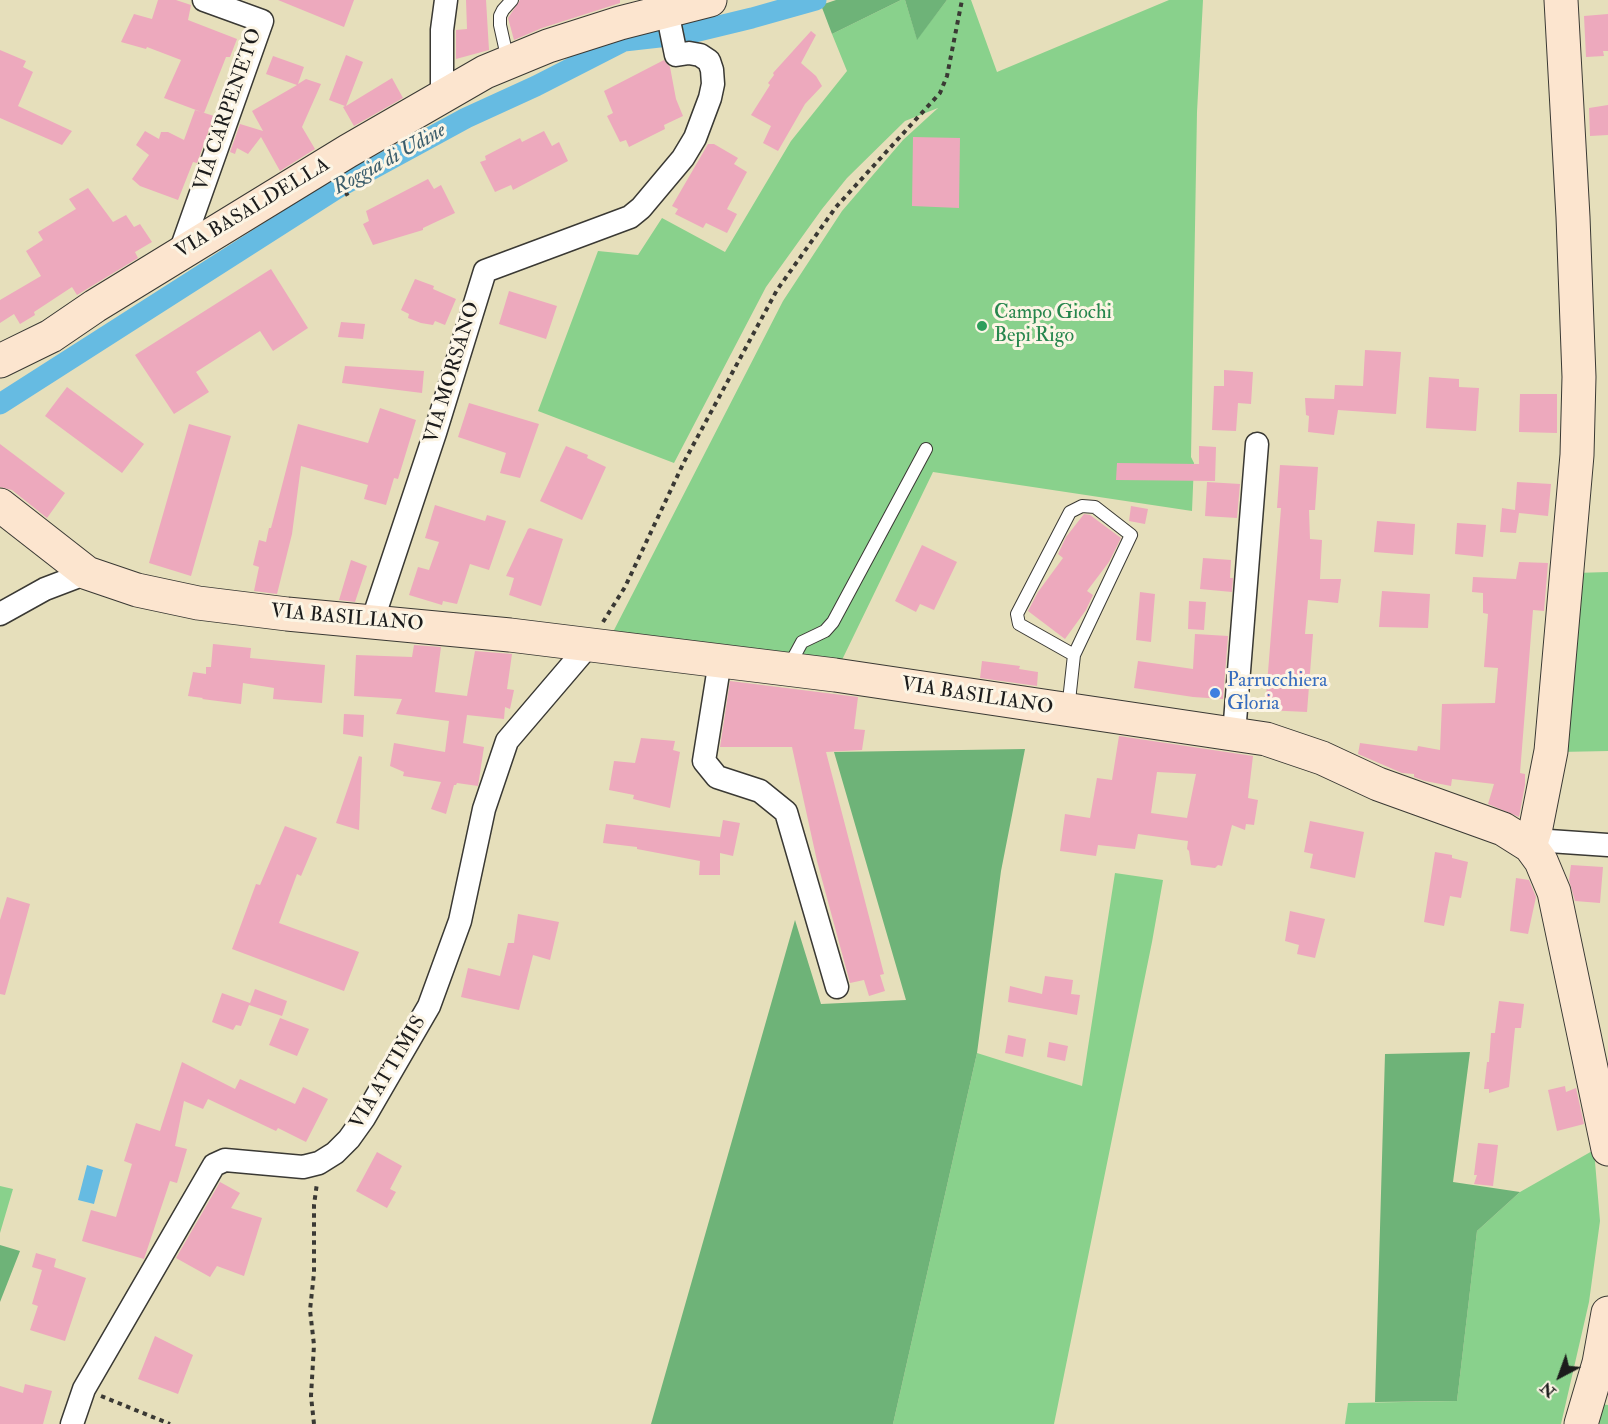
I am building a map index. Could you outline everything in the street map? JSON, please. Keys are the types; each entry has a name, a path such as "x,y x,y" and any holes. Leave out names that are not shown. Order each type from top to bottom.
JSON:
{"street":[{"name":"VIA CARPENETO","path":"179,255 262,21 204,0"},
{"path":"442,96 442,30 446,0"},
{"name":"VIA BASALDELLA","path":"0,361 51,336 179,255 485,72 548,46 610,26 669,18 710,0"},
{"path":"1530,846 1551,751 1577,454 1579,377 1561,0"},
{"name":"VIA MORSANO","path":"372,622 435,433 485,271 630,217 641,208 683,158 705,116 713,84 709,61 689,52 676,55 669,18"},
{"path":"1234,734 1257,444"},
{"name":"VIA BASILIANO","path":"0,505 87,573 137,590 198,603 287,614 510,635 835,675 1266,739 1322,758 1378,784 1503,829 1530,846"},
{"path":"0,614 45,589 87,573"},
{"name":"VIA ATTIMIS","path":"318,1163 342,1146 364,1118 429,1006 460,921 484,809 507,741 589,645"},
{"path":"720,661 704,761 717,777 760,791 786,812 837,987"},
{"path":"1530,846 1549,841 1608,845"},
{"path":"1530,846 1541,861 1554,892 1608,1147"},
{"path":"72,1424 84,1389 214,1165 225,1161 303,1167 318,1163"},
{"path":"1581,1424 1599,1363 1608,1313"}],"lane":[{"path":"508,62 500,25 503,10 512,0"},
{"path":"787,669 802,642 825,631 833,622 926,449"},
{"path":"1068,711 1074,655 1131,535 1095,507 1082,506 1070,512 1017,614 1019,624 1074,655"}],"path":[{"path":"589,645 625,587 684,462 777,290 836,207 940,93 946,76 962,0"},
{"path":"339,180 349,198"},
{"path":"314,1424 311,1396 314,1345 310,1310 314,1273 314,1205 318,1163"},
{"path":"84,1389 170,1424"}],"green space":[{"path":"836,0 901,0 832,34 821,5"},
{"name":"Campo Giochi Bepi Rigo","path":"905,0 917,39 947,0 971,0 997,72 1169,0 1203,0 1197,112 1192,511 933,472 841,662 613,632 783,301 842,211 903,140 938,108 905,121 847,178 822,209 766,287 674,463 538,411 598,251 638,255 662,218 725,252 791,141 847,71 832,34"},
{"path":"905,0 947,0 917,40"},
{"path":"1608,572 1608,751 1559,752 1575,573"},
{"path":"1025,749 1001,871 977,1053 893,1424 651,1424 795,920 821,1004 906,1000 834,752"},
{"path":"1115,873 1163,880 1054,1424 893,1424 977,1053 1082,1086"},
{"path":"1470,1052 1453,1182 1520,1192 1477,1231 1457,1401 1375,1402 1385,1054"},
{"path":"1594,1150 1600,1221 1589,1302 1561,1424 1345,1424 1348,1403 1457,1401 1477,1231 1520,1192"},
{"path":"0,1186 13,1189 0,1233"},
{"path":"0,1245 20,1251 0,1302"},
{"path":"1601,1404 1608,1405 1608,1424 1595,1424"}],"water":[{"path":"87,1165 103,1170 94,1204 78,1200"}],"building":[{"path":"158,0 176,0 191,5 188,20 237,39 230,57 226,57 204,113 164,98 181,60 147,47 146,49 121,42 134,14 152,19"},
{"path":"278,0 354,0 344,27"},
{"path":"466,0 486,0 489,50 456,59 456,30 467,29"},
{"path":"520,0 620,0 620,3 542,28 514,40 508,18"},
{"path":"1608,14 1608,51 1603,51 1604,56 1586,57 1584,16"},
{"path":"811,31 816,35 801,63 816,76 822,86 805,104 778,151 763,143 771,126 751,115 770,85 768,83 773,73"},
{"path":"0,50 26,61 23,67 33,72 18,106 72,131 62,145 0,118"},
{"path":"346,55 363,62 346,106 392,78 403,98 354,126 343,107 345,106 329,100"},
{"path":"273,56 304,67 298,84 306,79 321,84 302,127 315,149 280,171 261,137 248,154 237,148 235,154 230,152 240,124 263,131 252,111 297,85 266,74"},
{"path":"664,60 670,67 676,99 683,116 664,125 665,129 629,147 626,140 620,142 607,116 613,113 604,91"},
{"path":"1608,105 1608,135 1590,136 1589,108"},
{"path":"195,110 214,116 197,163 193,162 178,200 140,186 132,179 149,155 136,145 145,131 159,139 161,132 168,132 184,140"},
{"path":"544,131 552,146 559,142 568,161 513,190 511,185 495,192 480,162 486,160 485,156 520,138 522,142"},
{"path":"913,137 960,138 959,208 912,206"},
{"path":"708,144 714,144 738,158 734,164 747,172 727,209 737,214 727,233 706,223 703,228 675,214 678,209 672,206"},
{"path":"428,179 434,189 441,185 455,213 423,230 373,245 363,224 369,221 366,211"},
{"path":"88,188 113,222 126,215 134,227 140,224 152,242 135,252 138,258 77,295 72,287 20,324 14,314 0,323 0,300 41,276 26,251 43,240 38,232 76,209 69,199"},
{"path":"271,269 308,328 273,351 260,331 196,372 209,392 174,414 135,355"},
{"path":"415,279 434,286 433,289 456,299 445,325 435,321 433,325 421,323 408,318 409,314 401,310"},
{"path":"509,291 557,306 546,339 499,324"},
{"path":"341,322 365,324 363,339 338,337"},
{"path":"1365,350 1401,352 1396,414 1338,410 1334,435 1308,432 1309,416 1306,415 1305,398 1334,399 1335,385 1363,386"},
{"path":"345,366 424,371 422,393 342,383"},
{"path":"1224,370 1253,372 1251,404 1238,403 1236,431 1212,430 1214,386 1224,386"},
{"path":"1429,377 1459,379 1459,387 1479,388 1476,431 1426,428"},
{"path":"67,387 144,444 122,473 45,416"},
{"path":"1520,394 1557,394 1557,433 1519,432"},
{"path":"469,403 539,424 520,478 500,473 506,453 458,437"},
{"path":"380,408 416,420 398,479 394,478 386,505 364,499 368,485 301,466 292,534 277,594 254,591 259,567 253,565 259,540 266,542 269,528 271,528 298,424 368,443"},
{"path":"189,424 231,436 191,576 149,563"},
{"path":"0,444 65,493 47,518 12,490 0,487"},
{"path":"566,446 588,455 587,458 606,467 582,520 540,501"},
{"path":"1199,446 1216,447 1215,481 1116,480 1117,463 1199,464"},
{"path":"1280,465 1318,467 1315,510 1309,510 1310,539 1322,540 1320,579 1341,579 1338,603 1308,600 1305,634 1313,634 1307,712 1265,710 1281,508 1277,508"},
{"path":"1207,482 1240,484 1237,518 1205,516"},
{"path":"1517,482 1551,484 1548,516 1519,513 1516,533 1500,532 1502,508 1515,510"},
{"path":"435,505 485,521 487,515 506,521 489,570 470,564 457,604 443,601 442,605 409,595 418,567 429,570 439,542 425,538"},
{"path":"1131,506 1148,509 1145,524 1129,521"},
{"path":"1084,514 1090,515 1121,538 1109,562 1087,591 1093,595 1086,610 1065,639 1028,611 1038,592 1063,558 1058,554 1066,537"},
{"path":"1377,521 1415,524 1413,555 1374,552"},
{"path":"1457,523 1486,525 1483,557 1455,554"},
{"path":"530,528 563,539 541,606 509,595 514,578 506,576"},
{"path":"922,545 957,562 934,610 920,604 916,612 895,601"},
{"path":"1203,558 1231,560 1232,592 1200,589"},
{"path":"351,560 367,566 355,602 339,600"},
{"path":"1519,562 1548,563 1544,611 1533,610 1520,773 1525,774 1525,785 1519,817 1488,804 1494,784 1452,779 1451,786 1425,781 1414,777 1414,774 1402,773 1358,754 1360,743 1417,751 1418,746 1440,750 1442,704 1495,703 1498,668 1484,667 1488,614 1483,613 1483,593 1472,592 1473,577 1516,579"},
{"path":"1382,591 1430,594 1428,628 1379,627"},
{"path":"1140,592 1155,594 1151,642 1136,640"},
{"path":"1189,601 1206,602 1204,630 1188,629"},
{"path":"1195,634 1228,636 1223,699 1134,688 1138,661 1193,669"},
{"path":"213,644 251,648 250,658 325,665 322,703 273,699 274,688 243,683 241,704 188,696 193,672 206,674 206,667 211,667"},
{"path":"414,645 441,647 435,692 467,696 475,651 512,654 507,689 514,690 510,709 505,707 504,719 467,715 463,743 484,747 478,786 457,783 454,785 446,814 431,809 441,782 403,776 404,772 390,766 394,743 445,752 449,721 396,714 402,699 354,696 356,655 412,657"},
{"path":"982,661 1020,666 1019,669 1038,672 1037,686 980,678"},
{"path":"730,681 858,697 854,729 865,730 862,750 826,752 884,974 880,975 885,991 869,996 864,980 850,983 817,861 792,747 720,747"},
{"path":"344,714 364,715 363,737 343,734"},
{"path":"1119,736 1253,756 1248,798 1258,800 1254,825 1246,824 1245,830 1232,825 1222,866 1218,865 1215,868 1191,865 1187,849 1188,841 1138,834 1135,849 1098,845 1096,856 1060,851 1065,814 1090,818 1097,778 1112,780","holes":["1157,772 1196,774 1187,818 1151,813"]},
{"path":"641,738 675,741 673,750 680,752 670,808 633,799 634,795 609,790 614,761 635,763"},
{"path":"359,756 362,757 359,830 336,823"},
{"path":"723,820 740,823 733,856 720,853 720,875 699,875 700,861 637,849 637,847 603,843 606,824 720,837"},
{"path":"1310,821 1364,832 1355,878 1310,868 1313,854 1304,852"},
{"path":"285,826 317,838 301,876 297,874 279,923 359,952 344,991 232,949 256,884 260,885"},
{"path":"1435,852 1452,855 1452,858 1468,862 1461,898 1450,896 1444,926 1424,922"},
{"path":"1571,865 1603,867 1600,903 1575,901 1569,880"},
{"path":"1516,878 1529,880 1536,897 1528,934 1510,931"},
{"path":"7,897 30,904 5,995 0,994 0,920"},
{"path":"1290,911 1325,919 1315,958 1297,954 1299,945 1285,941"},
{"path":"518,914 559,922 550,960 533,955 519,1010 461,997 468,968 500,976 508,943 514,943"},
{"path":"1045,976 1073,980 1071,994 1080,995 1077,1015 1008,1002 1010,986 1042,994"},
{"path":"255,989 287,1001 282,1016 249,1005 241,1026 236,1025 233,1030 212,1022 222,993 250,1003"},
{"path":"1499,1001 1524,1004 1521,1028 1515,1028 1509,1087 1489,1093 1489,1089 1484,1089 1491,1033 1495,1033"},
{"path":"280,1018 309,1029 297,1056 269,1045"},
{"path":"1008,1035 1026,1039 1023,1057 1005,1053"},
{"path":"1049,1042 1068,1046 1065,1061 1047,1057"},
{"path":"182,1062 235,1089 240,1079 295,1104 303,1087 328,1099 306,1142 278,1128 276,1131 208,1099 203,1109 184,1101 175,1146 187,1149 177,1183 170,1181 144,1259 82,1241 91,1210 116,1217 132,1164 124,1161 136,1123 160,1131"},
{"path":"1565,1086 1566,1092 1576,1088 1584,1124 1557,1131 1548,1090"},
{"path":"1478,1143 1498,1145 1493,1186 1474,1184 1477,1175 1474,1175"},
{"path":"377,1152 402,1166 390,1189 396,1192 387,1208 356,1191"},
{"path":"220,1182 240,1193 231,1208 262,1218 244,1276 217,1266 210,1277 176,1258"},
{"path":"36,1253 56,1259 54,1267 86,1278 65,1341 30,1330 38,1306 32,1304 42,1270 32,1267"},
{"path":"155,1336 193,1355 178,1394 138,1379"},
{"path":"25,1384 52,1391 43,1424 0,1424 0,1386 23,1393"}],"waterway":[{"name":"Roggia di Udine","path":"0,404 341,186 466,118 536,86 624,41 686,34 816,0"}],"place":[{"name":"Campo Giochi Bepi Rigo","path":"982,326"},
{"name":"Parrucchiera Gloria","path":"1215,693"}]}
